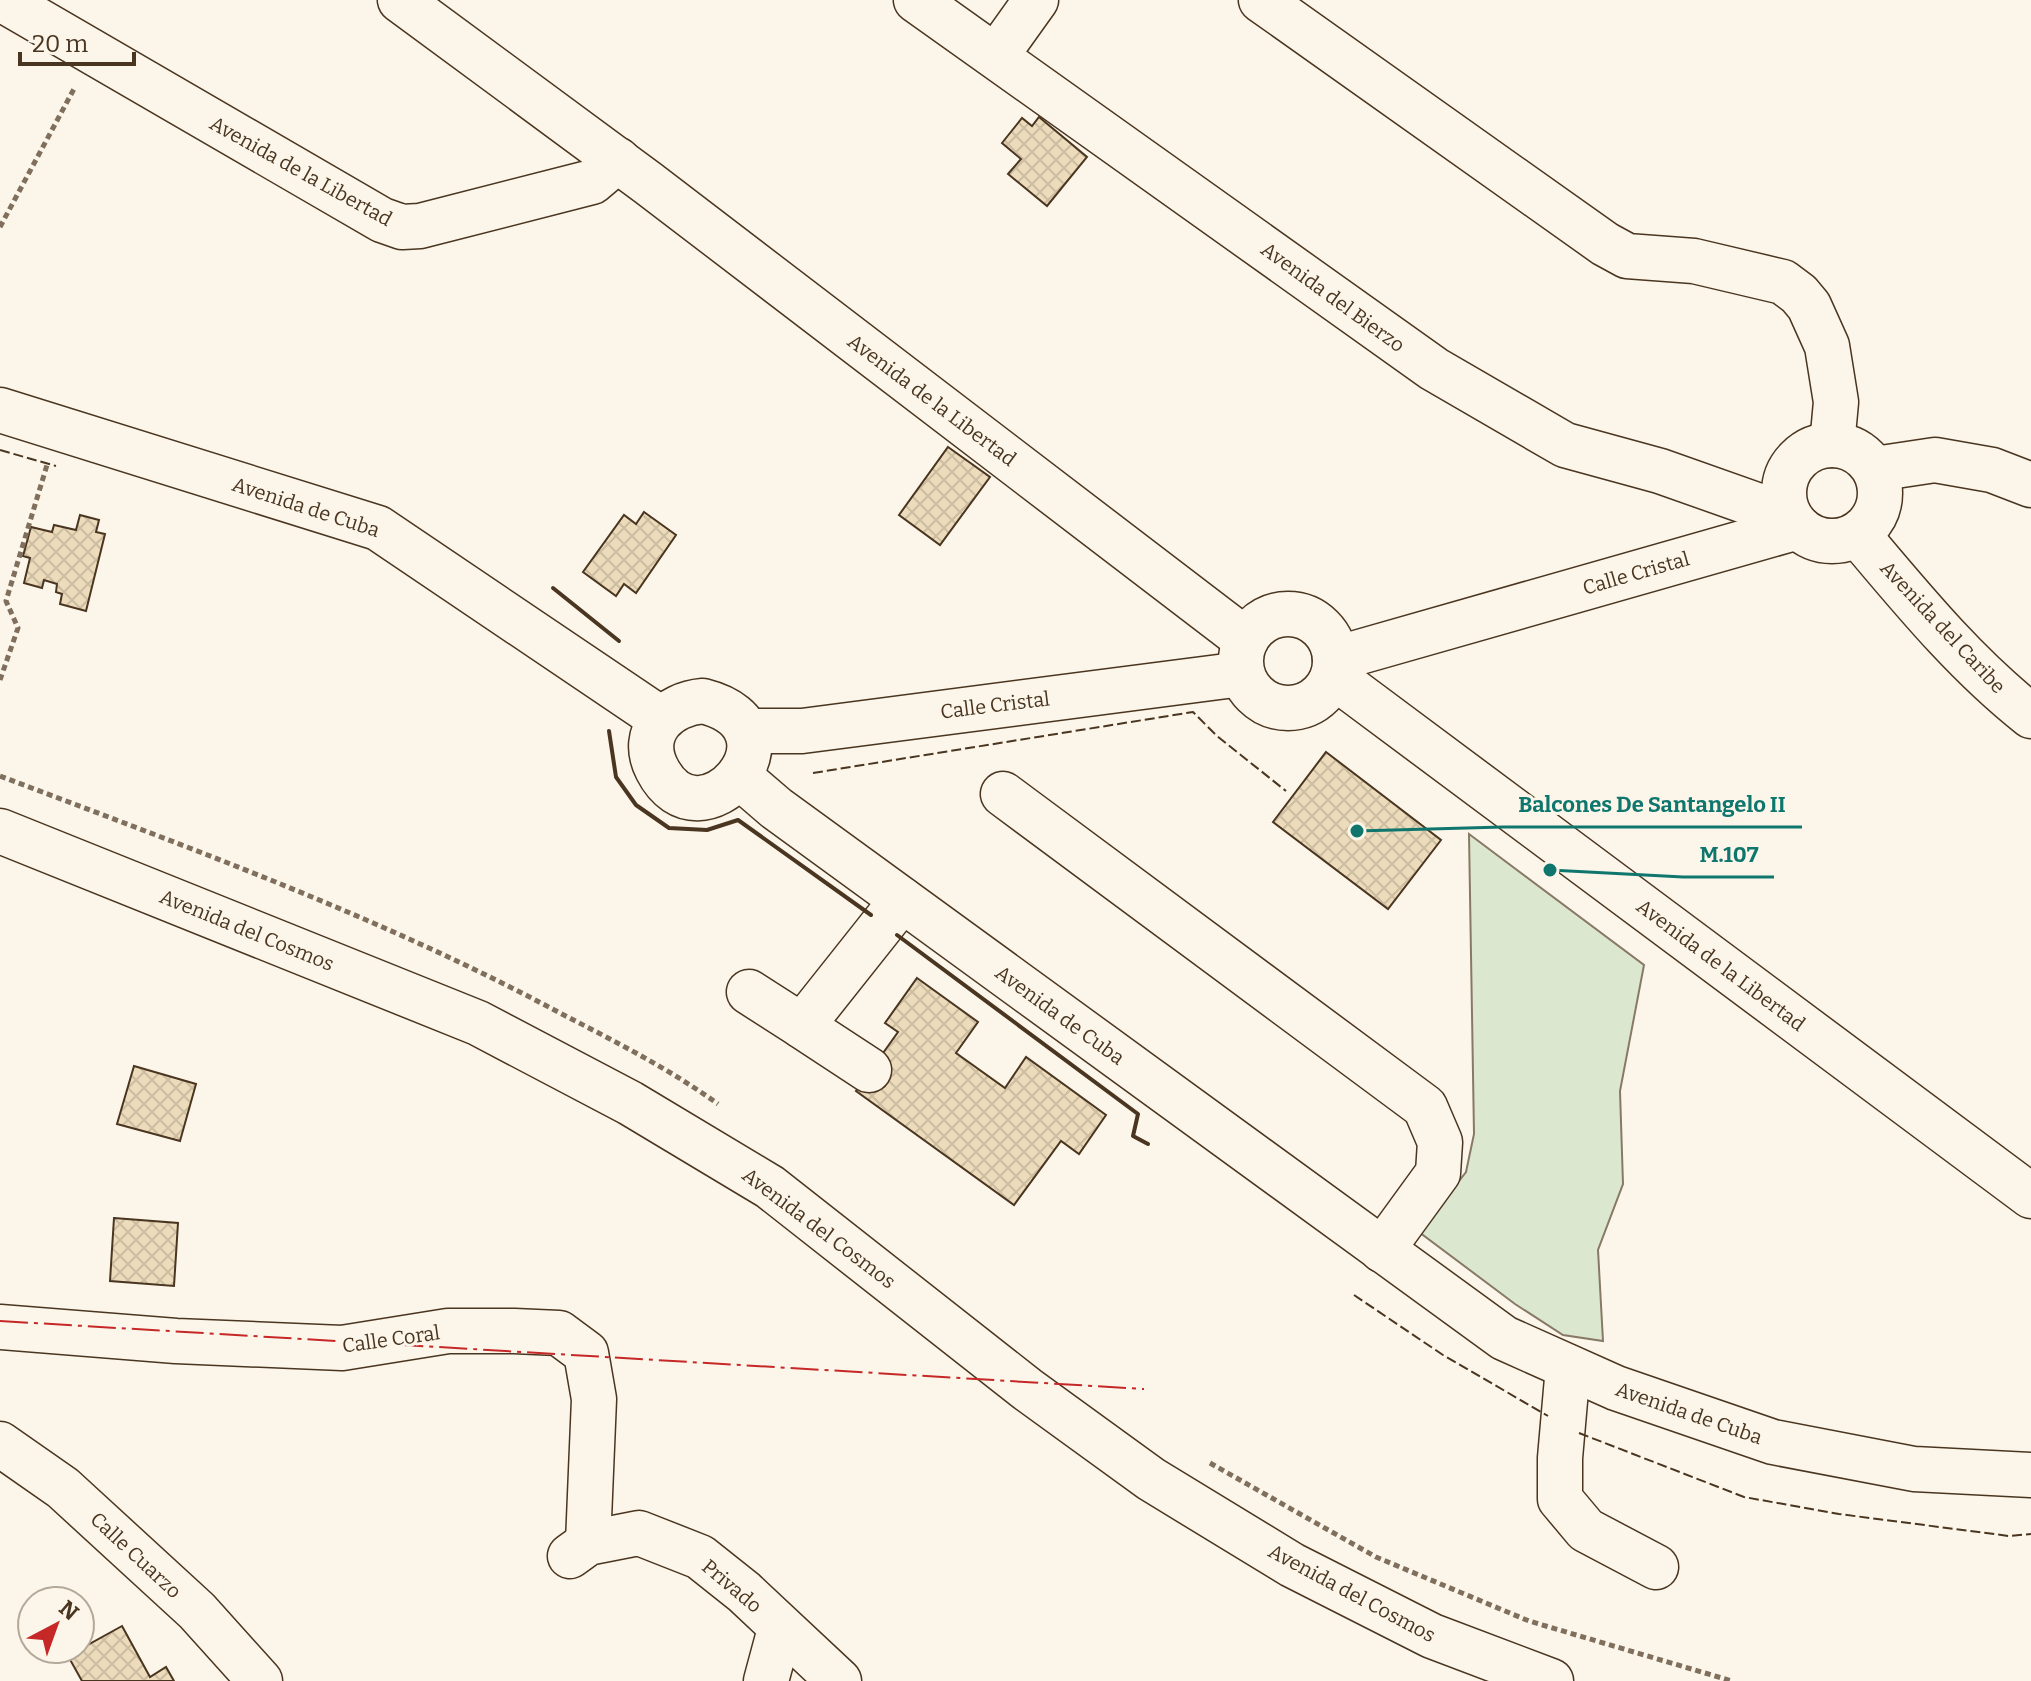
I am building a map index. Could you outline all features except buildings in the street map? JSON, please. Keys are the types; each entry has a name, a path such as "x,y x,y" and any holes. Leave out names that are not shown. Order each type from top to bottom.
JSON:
{"street":[{"name":"Avenida de la Libertad","path":"3,0 382,220 402,227 420,226 592,182 618,160"},
{"name":"Avenida de la Libertad","path":"400,0 618,160 1244,657"},
{"name":"Avenida del Bierzo","path":"916,0 1434,369 1565,445 1660,471 1794,522"},
{"path":"996,56 1036,0"},
{"path":"1261,0 1605,244 1627,256 1694,261 1783,282 1799,294 1809,306 1827,346 1836,402 1832,445"},
{"name":"Avenida de Cuba","path":"0,410 378,528 661,719"},
{"path":"1845,445 1865,456 1875,469 1881,485 1881,502 1871,524 1858,535 1828,542 1812,537 1794,522 1784,501 1785,484 1790,467 1812,449 1845,445"},
{"path":"1875,469 1935,460 1992,470 2031,485"},
{"name":"Calle Cristal","path":"1334,668 1794,522"},
{"name":"Avenida del Caribe","path":"1858,535 1911,598 1991,684 2031,716"},
{"path":"1280,614 1296,614 1310,619 1323,629 1334,668 1319,697 1305,705 1283,708 1267,704 1244,657 1264,620 1280,614"},
{"name":"Calle Cristal","path":"747,731 802,731 1244,657"},
{"name":"Avenida de la Libertad","path":"1334,668 2031,1196"},
{"path":"703,701 720,705 734,715 747,731 747,761 740,777 728,789 713,796 697,797 680,793 661,777 653,762 654,734 661,719 686,702 703,701"},
{"name":"Avenida de Cuba","path":"740,777 776,808 1504,1338 1616,1388 1773,1442 1914,1469 2031,1475"},
{"path":"1003,794 1425,1107 1440,1142 1438,1173 1382,1250"},
{"name":"Avenida del Cosmos","path":"0,831 478,1023 630,1103 770,1187 1027,1389 1151,1479 1292,1565 1432,1636 1551,1681"},
{"path":"802,1026 902,900"},
{"path":"749,992 869,1070"},
{"name":"Calle Coral","path":"0,1327 176,1341 342,1348 448,1331 559,1333 586,1353 594,1399 579,1550"},
{"path":"1568,1367 1560,1458 1560,1499 1586,1530 1656,1567"},
{"name":"Calle Cuarzo","path":"0,1444 86,1508 197,1611 260,1681"},
{"name":"Privado","path":"579,1550 639,1533 700,1557 744,1592 839,1681"},
{"path":"766,1681 780,1629"}],"path":[{"path":"0,227 94,53"},
{"path":"0,680 18,628 6,601 48,464"}],"green space":[{"path":"1469,834 1644,965 1620,1091 1623,1184 1598,1250 1603,1341 1563,1335 1515,1304 1419,1232 1466,1172 1474,1134"}],"fence":[{"path":"0,450 56,466"},
{"path":"813,773 1193,712 1217,736 1286,791"},
{"path":"1354,1295 1443,1355 1548,1416"},
{"path":"1579,1433 1744,1497 1839,1514 2009,1536 2031,1534"}],"wall":[{"path":"553,588 619,641"},
{"path":"609,731 616,777 636,805 669,828 707,830 738,820 871,915"},
{"path":"897,935 1138,1114 1133,1136 1148,1144"}],"power":[{"path":"0,1321 1144,1389"}],"place":[{"name":"Balcones De Santangelo II","path":"1357,831"},
{"name":"M.107","path":"1550,870"}]}
